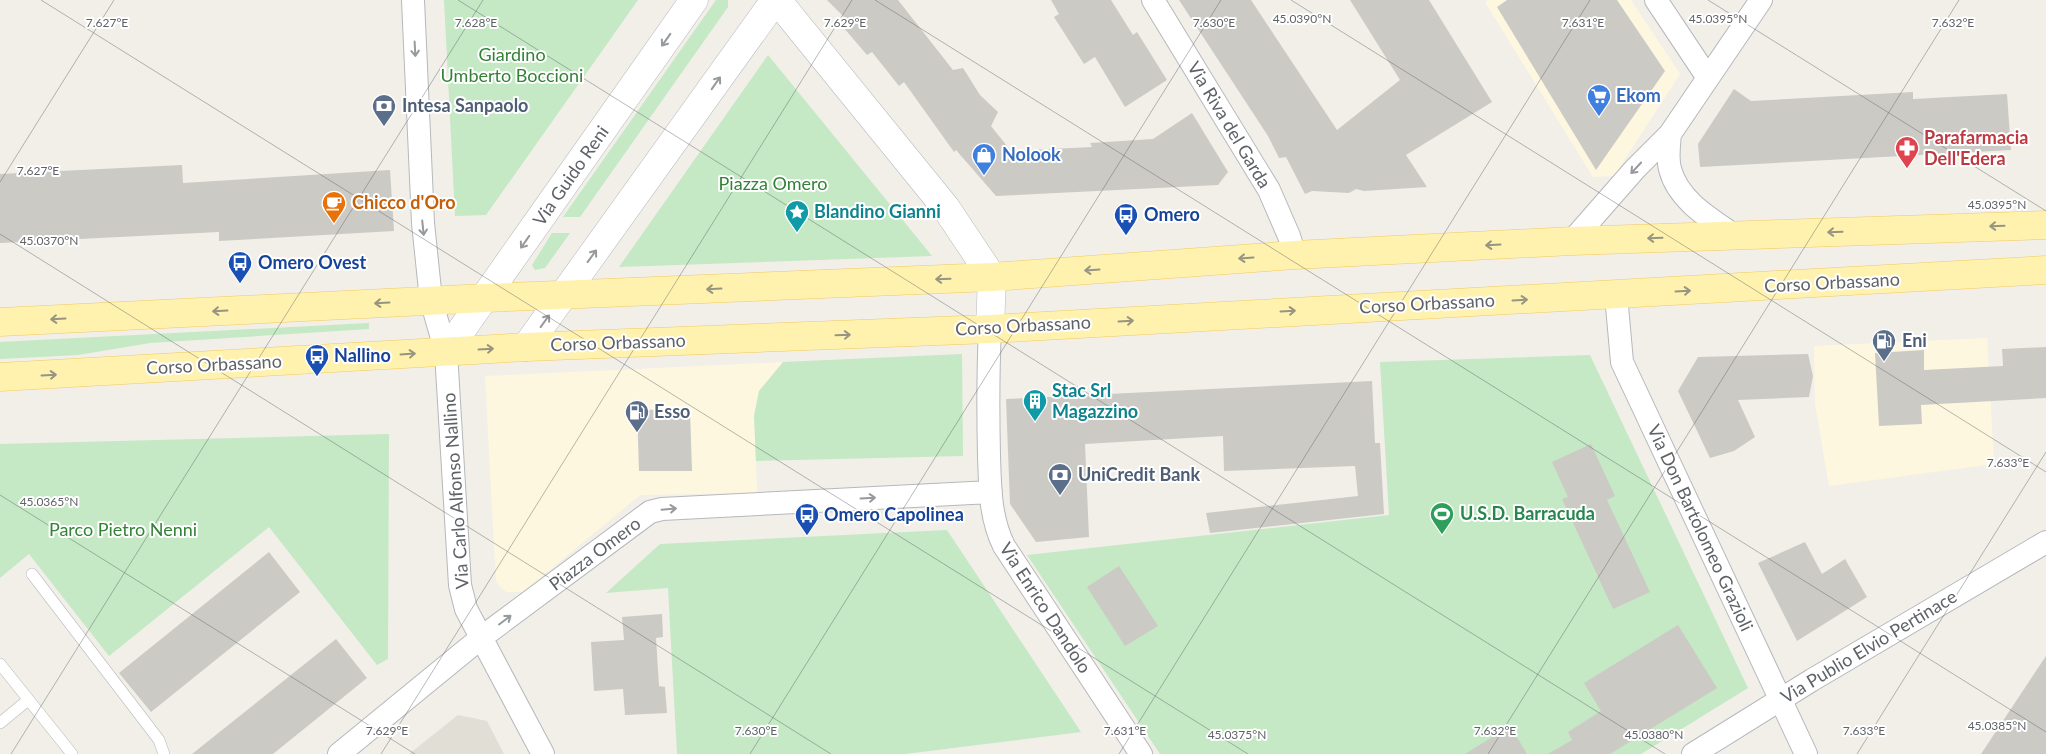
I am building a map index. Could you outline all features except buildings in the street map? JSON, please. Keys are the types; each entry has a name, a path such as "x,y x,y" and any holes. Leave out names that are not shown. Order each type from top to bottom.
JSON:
{"main road":[{"name":"Via Guido Reni","path":"446,352 486,298 694,0"},
{"path":"526,347 776,0 946,208 992,277 990,329"},
{"path":"0,322 431,300 992,277 1295,255 1572,241 2046,225"},
{"name":"Corso Orbassano","path":"0,377 526,347 990,329 1337,308 1616,295 2046,270"}],"street":[{"name":"Via Carlo Alfonso Nallino","path":"413,0 422,223 431,300 446,352 460,586 466,609 542,754"},
{"name":"Via Riva del Garda","path":"1152,0 1269,190 1290,236 1295,255"},
{"path":"1656,0 1708,78"},
{"path":"1572,241 1635,169 1670,134 1761,0"},
{"path":"1670,134 1670,168 1676,183 1688,200 1702,213 1734,235"},
{"name":"Via Don Bartolomeo Grazioli","path":"1616,295 1622,362 1806,754"},
{"name":"Via Enrico Dandolo","path":"990,329 987,401 990,492 996,530 1004,546 1131,751"},
{"name":"Piazza Omero","path":"339,754 482,637 650,512 662,509 990,492"},
{"name":"Via Publio Elvio Pertinace","path":"1693,754 1780,699 2046,542"}],"lane":[{"path":"32,574 159,740 164,754"},
{"path":"0,664 72,754"},
{"path":"0,724 28,700"}],"shaded area":[{"name":"Ekom","path":"1488,0 1631,0 1680,74 1614,176 1593,177 1485,2"},
{"path":"1987,338 1994,464 1829,486 1815,403 1814,346"},
{"path":"783,362 759,391 754,416 757,493 640,495 523,592 506,592 496,582 485,376"},
{"path":"458,715 487,721 504,754 409,754"}],"green space":[{"name":"Giardino Umberto Boccioni","path":"444,0 638,0 486,215 455,216"},
{"path":"716,0 728,0 728,7 580,217 563,217"},
{"name":"Piazza Omero","path":"768,55 932,256 619,267"},
{"path":"552,233 570,233 545,268 535,270 532,265"},
{"path":"369,323 369,329 150,343 78,355 0,359 0,342"},
{"path":"962,354 963,456 756,461 754,416 759,391 783,362"},
{"name":"U.S.D. Barracuda","path":"1590,355 1748,688 1641,754 1160,754 1027,555 1389,515 1380,362"},
{"name":"Parco Pietro Nenni","path":"389,434 388,659 377,665 269,527 109,656 29,554 0,578 0,444"},
{"path":"947,530 1081,732 905,754 677,754 668,588 606,593 660,544"}],"place":[{"name":"Ekom","path":"1599,117"},
{"name":"Intesa Sanpaolo","path":"384,127"},
{"name":"Parafarmacia Dell'Edera","path":"1907,169"},
{"name":"Nolook","path":"984,176"},
{"name":"Chicco d'Oro","path":"334,224"},
{"name":"Blandino Gianni","path":"797,233"},
{"name":"Omero","path":"1126,236"},
{"name":"Omero Ovest","path":"240,284"},
{"name":"Eni","path":"1884,362"},
{"name":"Nallino","path":"317,377"},
{"name":"Stac Srl Magazzino","path":"1035,422"},
{"name":"Esso","path":"637,433"},
{"name":"UniCredit Bank","path":"1060,496"},
{"name":"U.S.D. Barracuda","path":"1442,535"},
{"name":"Omero Capolinea","path":"807,536"}]}
